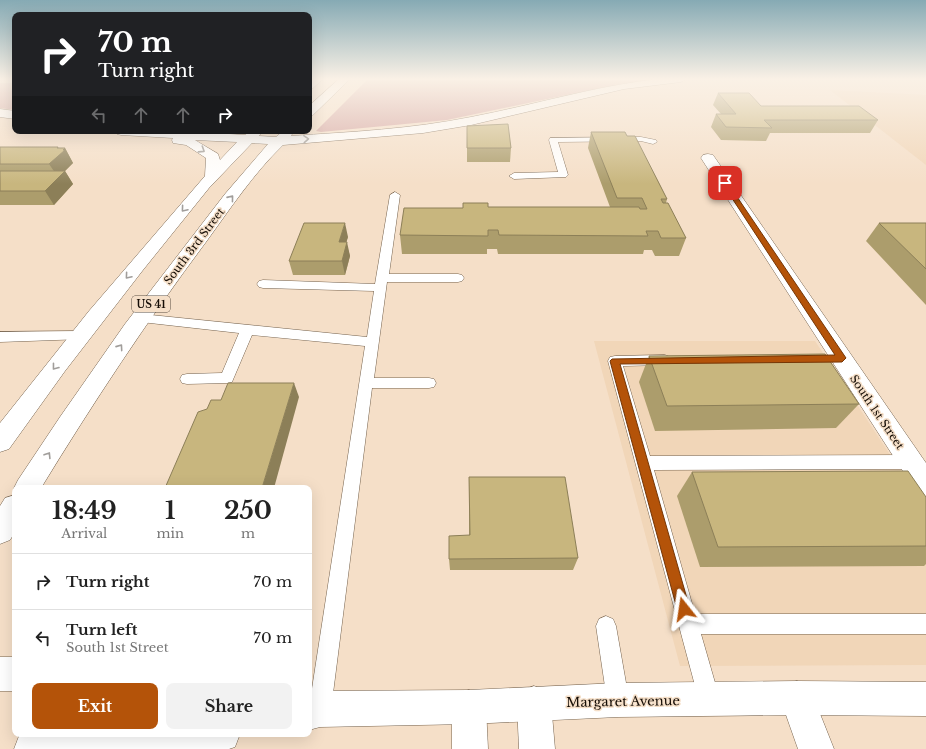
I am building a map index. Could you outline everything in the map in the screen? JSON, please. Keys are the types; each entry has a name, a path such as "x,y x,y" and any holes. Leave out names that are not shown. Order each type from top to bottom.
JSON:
{"main road":[{"path":"221,134 284,136 423,129 506,114"},
{"path":"142,134 190,142 213,157 212,176"},
{"name":"US 41","path":"0,442 79,336 212,176 253,135"},
{"name":"South 3rd Street","path":"29,485 79,404 141,318 229,199 284,136"},
{"name":"South 1st Street","path":"708,158 834,358 911,462 926,485"},
{"path":"0,531 12,512"},
{"path":"0,674 12,674"},
{"path":"797,698 816,749"},
{"name":"Margaret Avenue","path":"313,709 470,707 618,700 797,698 926,699"},
{"path":"534,703 537,749"},
{"path":"470,707 470,749"},
{"path":"32,749 179,743 208,737"}],"lane":[{"path":"514,176 563,175 553,140 641,139 653,142"},
{"path":"313,709 396,195"},
{"path":"263,284 382,283 458,278"},
{"path":"141,318 372,342"},
{"path":"187,379 227,378 247,330"},
{"path":"0,337 79,336"},
{"path":"677,360 615,361 709,700"},
{"path":"366,383 429,383"},
{"path":"644,463 911,462"},
{"path":"688,624 926,624"},
{"path":"606,626 618,700"}],"shaded area":[{"path":"333,114 476,114 447,120 321,132 316,131"},
{"path":"861,114 926,114 926,165"},
{"path":"594,341 815,341 926,509 926,665 680,666"}],"building":[{"path":"716,114 870,114 878,120 764,120 772,128 726,127"},
{"path":"508,124 511,148 467,148 467,126"},
{"path":"591,132 625,132 627,136 635,136 667,199 661,199 663,203 668,203 686,238 661,238 658,231 646,231 648,236 499,235 498,230 488,230 488,236 400,235 404,208 463,208 463,203 488,203 488,207 639,207 640,209 647,209 642,198 617,198"},
{"path":"0,147 58,147 57,148 65,148 63,150 65,150 49,164 0,164"},
{"path":"0,171 65,171 45,191 0,191"},
{"path":"304,223 345,223 339,242 347,242 342,261 289,261"},
{"path":"879,223 926,223 926,269"},
{"path":"825,354 859,404 667,406 649,356"},
{"path":"228,383 294,383 263,485 166,485 198,412 207,409 211,400 221,400"},
{"path":"908,471 926,497 926,546 718,547 692,472"},
{"path":"469,477 565,477 578,558 449,559 449,536 470,535"}],"route":[{"path":"684,609 615,361 842,358 725,183"}]}
